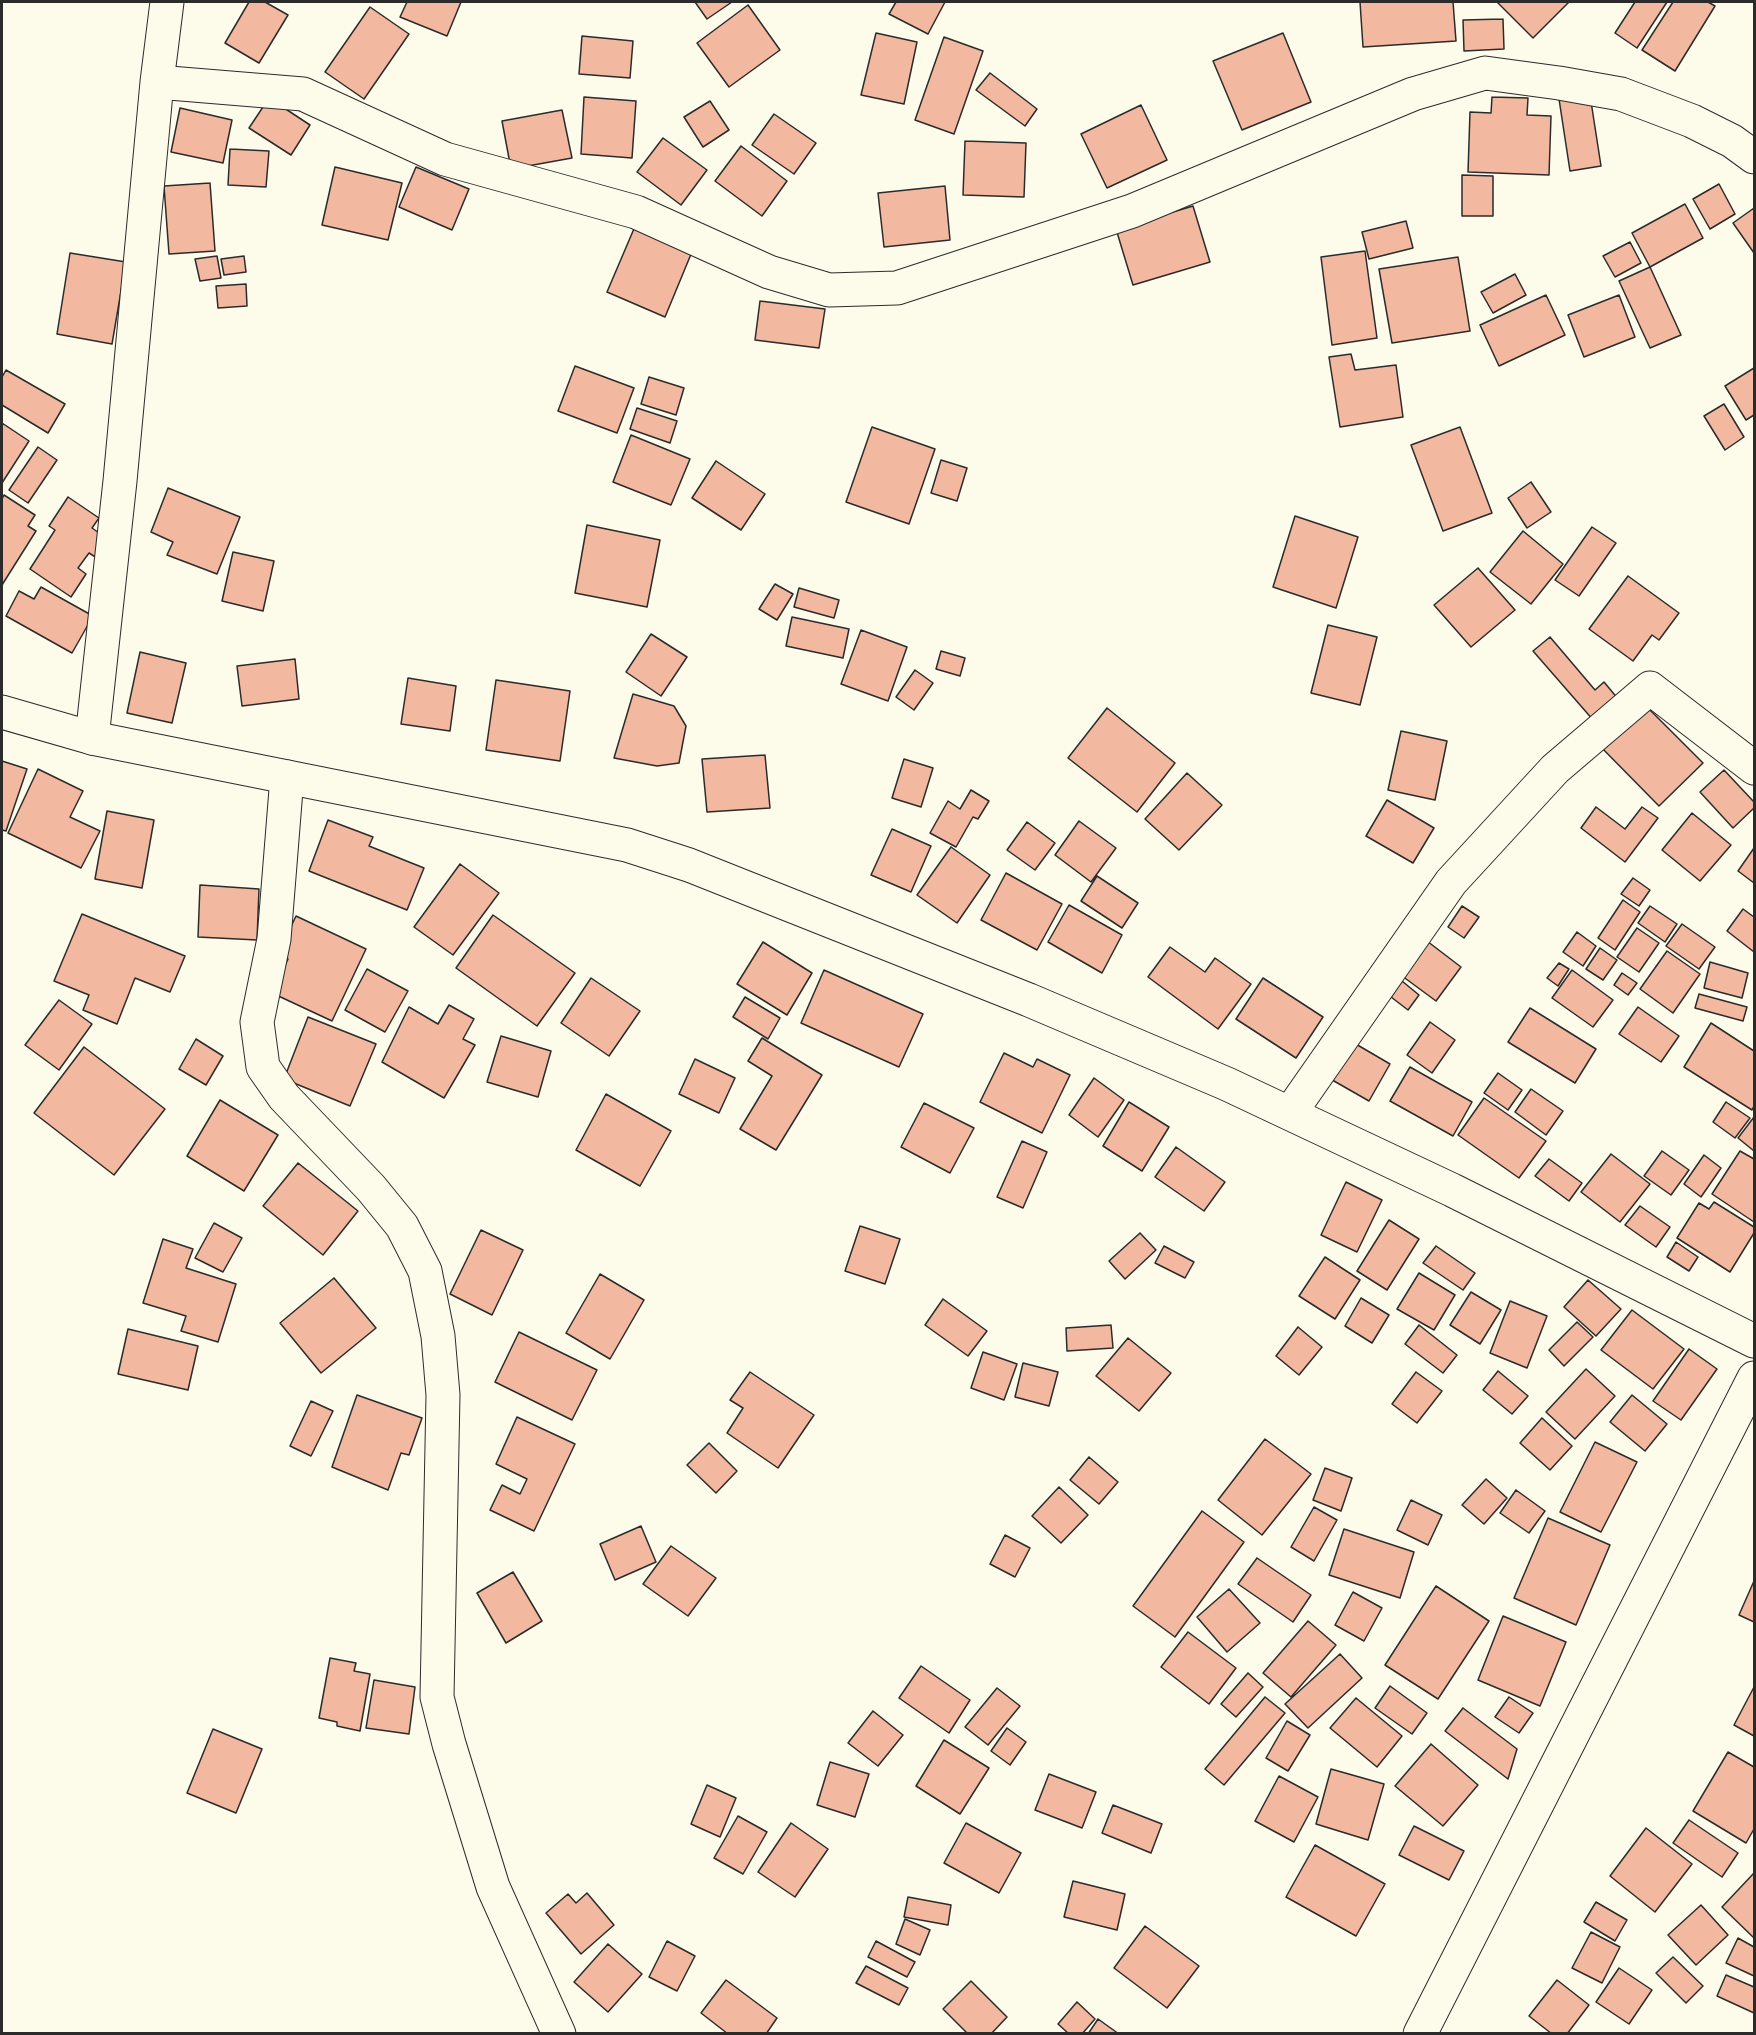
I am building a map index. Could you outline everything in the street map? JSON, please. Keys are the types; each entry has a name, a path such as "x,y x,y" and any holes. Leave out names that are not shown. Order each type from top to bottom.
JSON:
{"street":[{"path":"92,738 120,481 157,82 167,2"},
{"path":"157,82 303,94 445,159 636,212 769,272 829,290 897,288 1120,215 1413,94 1485,73 1621,94 1692,121 1732,141 1755,158"},
{"path":"1290,1113 1450,882 1555,770 1650,688 1755,768"},
{"path":"2,712 92,738 627,845 679,862 1029,1000 1227,1084 1452,1190 1755,1341"},
{"path":"287,777 274,939 257,1022 263,1067 284,1097 371,1188 402,1226 425,1271 438,1336 443,1395 437,1697 493,1887 559,2034"},
{"path":"1420,2034 1750,1397"}],"building":[{"path":"249,2 265,2 288,15 259,63 225,43"},
{"path":"407,2 461,2 447,36 400,17"},
{"path":"695,2 732,2 707,19"},
{"path":"896,2 945,2 928,34 889,14"},
{"path":"1360,2 1453,2 1456,41 1363,47"},
{"path":"1497,2 1569,2 1533,38"},
{"path":"1635,2 1667,2 1637,48 1615,33"},
{"path":"1673,2 1708,2 1715,6 1675,71 1642,50"},
{"path":"748,5 780,50 729,87 697,43"},
{"path":"370,7 409,34 364,99 325,72"},
{"path":"1503,19 1504,49 1464,51 1463,20"},
{"path":"876,33 917,42 904,104 861,95"},
{"path":"1283,33 1311,102 1242,130 1213,61"},
{"path":"582,36 633,41 630,78 579,74"},
{"path":"944,37 983,51 954,134 915,120"},
{"path":"990,73 1037,109 1025,126 976,90"},
{"path":"1590,95 1601,166 1570,171 1559,99"},
{"path":"584,97 636,101 632,158 581,154"},
{"path":"1492,97 1528,98 1527,115 1551,116 1549,175 1468,172 1470,112 1491,113"},
{"path":"269,98 310,125 291,155 249,128"},
{"path":"710,101 729,130 703,147 684,117"},
{"path":"1141,105 1167,160 1107,188 1081,134"},
{"path":"180,108 232,120 223,163 171,152"},
{"path":"562,110 572,158 511,169 502,121"},
{"path":"774,114 816,143 794,174 752,145"},
{"path":"663,138 707,170 681,205 637,172"},
{"path":"965,141 1026,143 1024,197 963,195"},
{"path":"741,146 787,181 762,216 715,181"},
{"path":"230,149 269,151 266,187 228,185"},
{"path":"335,167 402,183 388,240 322,225"},
{"path":"416,167 469,189 452,230 399,207"},
{"path":"1462,175 1493,176 1493,216 1462,216"},
{"path":"210,183 215,251 169,254 164,186"},
{"path":"1719,184 1735,214 1710,229 1693,199"},
{"path":"945,186 950,240 884,247 878,193"},
{"path":"1685,204 1703,238 1650,267 1632,233"},
{"path":"1193,206 1210,262 1133,285 1116,229"},
{"path":"1754,208 1754,253 1733,223"},
{"path":"1406,221 1413,248 1369,259 1362,232"},
{"path":"636,224 694,247 665,317 607,292"},
{"path":"1630,242 1641,263 1615,277 1603,256"},
{"path":"1365,251 1377,338 1332,345 1321,257"},
{"path":"70,253 126,262 112,344 57,334"},
{"path":"217,256 221,278 200,281 195,259"},
{"path":"244,256 246,272 224,275 221,259"},
{"path":"1458,257 1470,331 1392,343 1379,269"},
{"path":"1650,267 1681,335 1650,348 1619,281"},
{"path":"1515,274 1526,295 1493,313 1481,292"},
{"path":"246,284 247,306 218,308 216,286"},
{"path":"1546,295 1565,335 1499,366 1480,325"},
{"path":"1619,295 1635,337 1584,357 1568,315"},
{"path":"760,301 825,309 819,348 755,340"},
{"path":"1351,354 1355,370 1396,365 1403,417 1340,427 1329,357"},
{"path":"575,366 634,388 617,433 558,411"},
{"path":"1754,368 1754,415 1746,420 1725,386"},
{"path":"6,370 65,404 48,433 2,405 2,377"},
{"path":"649,377 684,388 676,415 641,404"},
{"path":"1724,404 1744,437 1725,450 1704,416"},
{"path":"637,408 677,421 670,443 630,429"},
{"path":"2,423 29,441 2,483"},
{"path":"872,427 935,449 909,524 846,502"},
{"path":"1460,427 1492,513 1443,531 1411,445"},
{"path":"631,435 690,459 671,505 613,482"},
{"path":"38,447 57,460 28,503 9,490"},
{"path":"941,460 967,468 957,501 931,493"},
{"path":"716,461 765,494 741,530 692,498"},
{"path":"1531,482 1551,512 1527,528 1508,498"},
{"path":"168,488 240,517 217,574 167,555 173,542 151,532"},
{"path":"4,495 35,515 28,526 36,531 2,585 2,499"},
{"path":"68,497 99,518 92,528 109,540 97,558 89,553 78,568 86,574 71,597 30,569 55,530 49,526"},
{"path":"1295,516 1358,537 1336,608 1273,587"},
{"path":"587,525 660,540 647,607 575,593"},
{"path":"1592,527 1616,543 1579,596 1555,580"},
{"path":"1523,531 1563,564 1531,604 1490,572"},
{"path":"233,552 274,561 263,611 222,601"},
{"path":"1478,568 1515,610 1471,647 1434,605"},
{"path":"1628,576 1679,613 1659,640 1652,635 1633,661 1589,629"},
{"path":"775,584 793,594 777,620 759,609"},
{"path":"41,587 93,616 72,653 6,616 19,591 34,599"},
{"path":"799,588 839,600 834,618 794,607"},
{"path":"792,617 849,629 843,658 786,646"},
{"path":"1328,625 1377,637 1360,705 1311,693"},
{"path":"861,630 907,647 888,701 841,684"},
{"path":"651,634 687,657 661,696 626,672"},
{"path":"1550,637 1595,690 1604,682 1619,700 1594,721 1533,651"},
{"path":"941,651 965,658 960,676 936,669"},
{"path":"140,652 186,663 172,723 127,713"},
{"path":"295,659 299,699 242,706 237,666"},
{"path":"915,670 933,683 914,710 896,697"},
{"path":"408,678 456,686 450,731 401,724"},
{"path":"496,680 570,691 560,761 486,750"},
{"path":"633,694 674,706 686,726 679,763 657,766 614,758"},
{"path":"1640,700 1703,763 1659,806 1596,742"},
{"path":"1107,708 1175,763 1137,812 1068,758"},
{"path":"1401,731 1447,741 1435,800 1388,790"},
{"path":"765,755 770,808 707,812 702,759"},
{"path":"904,759 933,768 921,807 892,798"},
{"path":"2,761 27,769 6,831 2,830"},
{"path":"38,769 83,791 70,817 100,831 81,868 8,833"},
{"path":"1724,770 1754,802 1754,808 1733,828 1700,792"},
{"path":"1187,773 1222,805 1179,850 1145,819"},
{"path":"971,790 989,801 978,819 973,817 956,847 930,833 948,801 960,809"},
{"path":"1387,800 1434,828 1413,863 1366,836"},
{"path":"1596,807 1625,829 1642,807 1658,818 1625,862 1581,828"},
{"path":"107,811 154,820 142,888 95,879"},
{"path":"1692,813 1731,845 1700,881 1662,850"},
{"path":"328,820 373,837 369,846 424,868 407,910 309,871"},
{"path":"1079,821 1116,848 1091,882 1055,855"},
{"path":"1027,822 1055,843 1035,870 1007,850"},
{"path":"892,829 931,846 911,892 871,875"},
{"path":"951,847 990,875 957,923 917,895"},
{"path":"1754,848 1754,883 1738,871"},
{"path":"460,864 499,893 453,955 414,927"},
{"path":"1006,873 1062,904 1037,950 981,920"},
{"path":"1097,876 1138,903 1122,928 1081,901"},
{"path":"1633,878 1650,890 1639,906 1621,894"},
{"path":"200,885 259,889 257,940 198,937"},
{"path":"1623,900 1640,912 1615,950 1598,938"},
{"path":"1069,905 1122,935 1102,973 1048,942"},
{"path":"1462,906 1479,917 1464,938 1448,927"},
{"path":"1650,906 1677,924 1665,942 1638,923"},
{"path":"1743,909 1754,917 1754,952 1727,931"},
{"path":"82,914 185,956 170,992 135,978 117,1024 83,1010 89,995 54,981"},
{"path":"493,915 575,973 537,1026 456,968"},
{"path":"296,916 366,949 332,1021 272,993 288,959 278,954"},
{"path":"1682,924 1715,947 1699,969 1666,946"},
{"path":"1637,928 1659,943 1639,972 1617,957"},
{"path":"1577,932 1596,946 1583,966 1563,952"},
{"path":"1423,938 1461,967 1436,1001 1398,973"},
{"path":"763,942 812,973 787,1015 737,984"},
{"path":"1170,947 1205,972 1215,958 1251,984 1218,1029 1148,977"},
{"path":"1600,948 1617,960 1603,980 1586,969"},
{"path":"1667,951 1700,974 1673,1013 1640,989"},
{"path":"1710,962 1748,973 1742,998 1704,988"},
{"path":"1559,963 1569,969 1558,986 1547,978"},
{"path":"367,969 408,991 385,1032 345,1010"},
{"path":"824,970 923,1014 899,1067 801,1023"},
{"path":"1572,970 1613,1000 1593,1027 1552,998"},
{"path":"1622,973 1637,983 1628,995 1614,985"},
{"path":"591,978 640,1011 609,1056 561,1023"},
{"path":"1263,978 1323,1017 1296,1058 1236,1019"},
{"path":"1402,981 1419,995 1408,1010 1391,997"},
{"path":"1699,994 1747,1007 1743,1021 1695,1008"},
{"path":"745,997 780,1018 768,1039 733,1017"},
{"path":"59,1000 92,1024 59,1070 25,1045"},
{"path":"449,1005 474,1019 463,1039 475,1045 444,1098 382,1062 409,1007 438,1024"},
{"path":"1638,1007 1679,1036 1661,1062 1619,1034"},
{"path":"1530,1008 1596,1049 1575,1083 1508,1042"},
{"path":"308,1017 376,1044 350,1106 284,1079"},
{"path":"1430,1022 1455,1040 1432,1073 1407,1055"},
{"path":"1711,1023 1754,1051 1754,1106 1752,1110 1684,1067"},
{"path":"501,1036 551,1051 538,1097 487,1082"},
{"path":"762,1038 822,1075 776,1150 740,1129 772,1076 748,1061"},
{"path":"196,1039 223,1056 206,1085 179,1069"},
{"path":"1349,1040 1390,1064 1369,1101 1327,1077"},
{"path":"84,1047 165,1109 114,1175 34,1113"},
{"path":"1004,1053 1033,1067 1037,1059 1070,1075 1042,1133 980,1102"},
{"path":"695,1059 735,1078 719,1113 679,1094"},
{"path":"1410,1067 1472,1102 1453,1136 1390,1101"},
{"path":"1498,1073 1522,1090 1508,1110 1484,1093"},
{"path":"1094,1078 1124,1100 1098,1137 1069,1115"},
{"path":"1531,1089 1563,1111 1546,1135 1515,1112"},
{"path":"606,1094 671,1131 640,1186 576,1150"},
{"path":"1484,1098 1546,1141 1519,1178 1458,1135"},
{"path":"220,1100 278,1135 244,1191 187,1156"},
{"path":"1129,1102 1169,1127 1142,1171 1103,1146"},
{"path":"1726,1102 1750,1118 1735,1138 1713,1122"},
{"path":"924,1103 974,1128 950,1173 901,1147"},
{"path":"1754,1117 1754,1151 1738,1138"},
{"path":"1022,1141 1047,1152 1023,1208 997,1197"},
{"path":"1176,1147 1225,1182 1204,1211 1155,1177"},
{"path":"1662,1151 1689,1170 1671,1195 1644,1176"},
{"path":"1740,1151 1754,1159 1754,1222 1712,1194"},
{"path":"1611,1154 1650,1184 1620,1222 1581,1192"},
{"path":"1704,1155 1721,1168 1701,1197 1684,1184"},
{"path":"1549,1159 1582,1183 1569,1201 1535,1176"},
{"path":"298,1163 358,1211 323,1255 263,1206"},
{"path":"1346,1182 1382,1200 1357,1252 1321,1235"},
{"path":"1714,1202 1754,1227 1754,1233 1730,1272 1677,1238 1699,1203 1709,1209"},
{"path":"1640,1206 1670,1227 1656,1247 1625,1225"},
{"path":"1389,1220 1419,1239 1387,1290 1357,1271"},
{"path":"214,1223 242,1238 223,1272 195,1258"},
{"path":"860,1226 900,1239 885,1284 845,1271"},
{"path":"481,1230 523,1250 492,1315 450,1294"},
{"path":"1140,1233 1156,1250 1125,1279 1109,1261"},
{"path":"163,1239 193,1249 186,1268 236,1284 218,1342 181,1331 186,1316 143,1303"},
{"path":"1676,1242 1698,1257 1689,1271 1667,1257"},
{"path":"1164,1246 1194,1262 1185,1278 1155,1263"},
{"path":"1436,1246 1475,1273 1463,1290 1423,1263"},
{"path":"1325,1257 1360,1280 1335,1319 1299,1296"},
{"path":"1419,1273 1455,1295 1434,1330 1397,1309"},
{"path":"600,1274 644,1300 610,1359 566,1333"},
{"path":"334,1278 376,1328 321,1373 280,1323"},
{"path":"1588,1280 1621,1309 1596,1336 1564,1307"},
{"path":"1471,1292 1501,1310 1480,1344 1450,1325"},
{"path":"1361,1298 1389,1315 1372,1343 1345,1326"},
{"path":"943,1299 987,1331 968,1356 925,1325"},
{"path":"1510,1301 1547,1316 1527,1368 1490,1353"},
{"path":"1632,1310 1684,1349 1653,1389 1601,1350"},
{"path":"1577,1322 1593,1337 1564,1366 1549,1350"},
{"path":"1111,1325 1113,1348 1067,1351 1066,1328"},
{"path":"1419,1325 1457,1355 1443,1373 1405,1344"},
{"path":"1298,1327 1322,1347 1299,1375 1276,1356"},
{"path":"128,1329 198,1346 188,1390 118,1374"},
{"path":"519,1332 597,1370 572,1420 495,1382"},
{"path":"1128,1338 1171,1373 1139,1411 1096,1376"},
{"path":"1689,1349 1717,1369 1681,1420 1653,1401"},
{"path":"983,1352 1017,1364 1004,1400 971,1388"},
{"path":"1023,1363 1058,1372 1049,1406 1015,1397"},
{"path":"1586,1369 1615,1396 1575,1439 1546,1412"},
{"path":"1498,1371 1528,1396 1512,1414 1483,1390"},
{"path":"750,1372 814,1415 778,1468 727,1433 743,1408 730,1400"},
{"path":"1416,1372 1442,1391 1417,1423 1392,1404"},
{"path":"357,1395 422,1418 409,1455 401,1453 388,1490 332,1467"},
{"path":"1632,1395 1667,1424 1645,1451 1610,1422"},
{"path":"311,1401 333,1411 311,1456 290,1446"},
{"path":"517,1417 575,1444 534,1531 490,1510 502,1485 520,1494 527,1479 496,1464"},
{"path":"1542,1418 1572,1446 1550,1470 1520,1443"},
{"path":"1265,1439 1311,1474 1262,1535 1218,1500"},
{"path":"1595,1442 1637,1462 1601,1532 1560,1512"},
{"path":"709,1443 737,1471 716,1493 687,1465"},
{"path":"1089,1457 1118,1482 1099,1504 1070,1480"},
{"path":"1325,1468 1352,1478 1341,1511 1313,1500"},
{"path":"1486,1479 1507,1498 1484,1524 1462,1505"},
{"path":"1059,1487 1088,1515 1061,1543 1032,1516"},
{"path":"1516,1490 1545,1511 1529,1533 1500,1513"},
{"path":"1411,1500 1442,1515 1428,1545 1397,1530"},
{"path":"1314,1507 1337,1520 1314,1561 1291,1547"},
{"path":"1202,1511 1244,1542 1175,1637 1133,1606"},
{"path":"1548,1518 1610,1545 1576,1625 1514,1598"},
{"path":"641,1526 656,1562 615,1580 600,1544"},
{"path":"1344,1529 1414,1552 1400,1598 1329,1575"},
{"path":"1005,1535 1030,1548 1015,1577 990,1564"},
{"path":"671,1546 716,1578 688,1616 643,1584"},
{"path":"1257,1558 1311,1595 1293,1622 1238,1584"},
{"path":"513,1572 542,1621 506,1643 477,1593"},
{"path":"1754,1581 1754,1622 1739,1615"},
{"path":"1436,1586 1489,1621 1438,1699 1385,1665"},
{"path":"1229,1589 1260,1623 1227,1652 1197,1617"},
{"path":"1353,1592 1382,1608 1364,1641 1335,1625"},
{"path":"1503,1616 1566,1642 1540,1706 1478,1680"},
{"path":"1308,1621 1336,1645 1291,1697 1263,1673"},
{"path":"1188,1632 1236,1668 1209,1704 1161,1667"},
{"path":"1340,1654 1362,1678 1308,1728 1285,1704"},
{"path":"330,1658 356,1663 354,1671 370,1674 360,1731 337,1726 337,1722 319,1718"},
{"path":"921,1666 970,1700 949,1733 899,1698"},
{"path":"1248,1673 1263,1687 1236,1717 1221,1704"},
{"path":"374,1680 415,1687 409,1734 366,1728"},
{"path":"1390,1686 1427,1713 1412,1734 1375,1708"},
{"path":"1754,1687 1754,1736 1734,1725"},
{"path":"997,1688 1020,1706 988,1745 965,1727"},
{"path":"1265,1697 1285,1713 1224,1785 1205,1769"},
{"path":"1509,1697 1533,1713 1519,1733 1495,1717"},
{"path":"1356,1698 1402,1736 1377,1767 1330,1728"},
{"path":"1463,1708 1517,1749 1508,1779 1445,1731"},
{"path":"873,1711 903,1735 878,1766 848,1743"},
{"path":"1287,1721 1310,1735 1288,1771 1266,1758"},
{"path":"1007,1728 1026,1742 1010,1765 991,1751"},
{"path":"213,1729 262,1749 236,1813 187,1793"},
{"path":"944,1740 989,1768 960,1814 916,1786"},
{"path":"1431,1744 1478,1785 1443,1826 1395,1786"},
{"path":"1728,1752 1754,1767 1754,1829 1746,1843 1693,1811"},
{"path":"830,1762 869,1774 855,1817 817,1805"},
{"path":"1331,1769 1384,1784 1368,1840 1316,1824"},
{"path":"1049,1774 1096,1792 1082,1828 1035,1810"},
{"path":"1279,1776 1318,1797 1294,1842 1255,1821"},
{"path":"707,1785 736,1798 720,1837 691,1824"},
{"path":"1113,1805 1162,1824 1151,1853 1102,1833"},
{"path":"738,1816 767,1832 743,1874 714,1858"},
{"path":"1689,1820 1738,1853 1722,1877 1673,1843"},
{"path":"791,1823 828,1849 795,1897 758,1872"},
{"path":"966,1823 1021,1853 999,1893 944,1863"},
{"path":"1414,1826 1464,1851 1449,1880 1399,1855"},
{"path":"1646,1828 1692,1864 1655,1912 1610,1876"},
{"path":"1315,1845 1385,1884 1356,1936 1286,1897"},
{"path":"1754,1873 1754,1938 1722,1907"},
{"path":"1073,1881 1125,1894 1117,1930 1064,1917"},
{"path":"587,1893 614,1925 581,1954 546,1913 568,1894 576,1903"},
{"path":"908,1897 951,1905 948,1925 904,1917"},
{"path":"1596,1902 1627,1920 1615,1941 1584,1922"},
{"path":"1701,1905 1728,1935 1696,1965 1668,1935"},
{"path":"905,1919 930,1930 920,1955 896,1944"},
{"path":"1145,1926 1199,1966 1167,2008 1114,1968"},
{"path":"1591,1932 1620,1947 1602,1983 1572,1968"},
{"path":"1738,1938 1754,1947 1754,1976 1726,1963"},
{"path":"667,1941 695,1956 677,1991 649,1977"},
{"path":"876,1941 915,1962 907,1977 868,1957"},
{"path":"608,1944 642,1974 608,2012 574,1982"},
{"path":"1673,1957 1703,1986 1686,2003 1656,1973"},
{"path":"866,1966 908,1988 899,2005 856,1983"},
{"path":"1619,1968 1652,1990 1629,2024 1596,2002"},
{"path":"1726,1975 1754,1987 1754,2013 1717,1996"},
{"path":"726,1980 777,2018 766,2034 728,2034 701,2013"},
{"path":"1557,1980 1589,2005 1567,2034 1552,2034 1529,2016"},
{"path":"971,1981 1007,2017 991,2034 968,2034 943,2009"},
{"path":"1077,2002 1095,2019 1082,2034 1069,2034 1058,2024"},
{"path":"1098,2019 1119,2034 1088,2034"}]}
